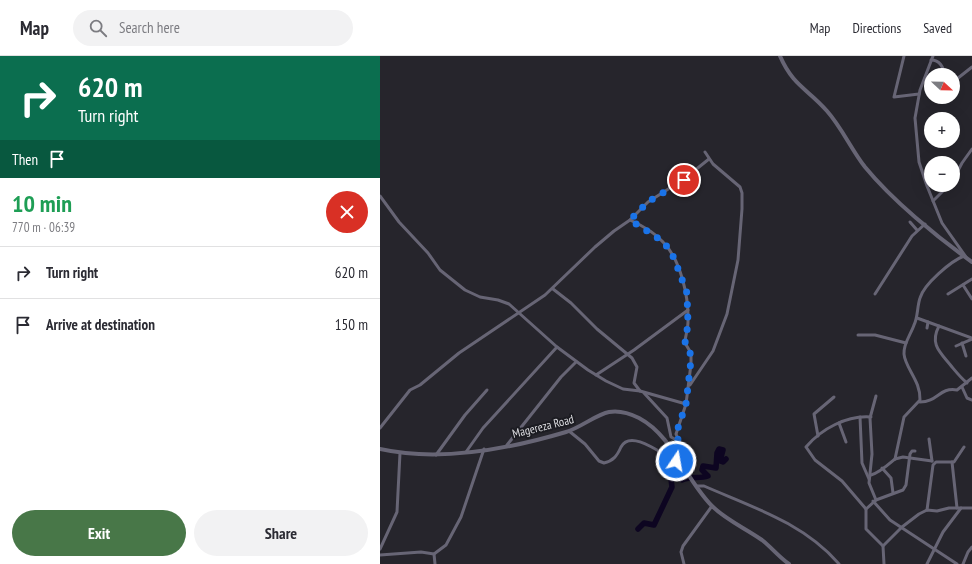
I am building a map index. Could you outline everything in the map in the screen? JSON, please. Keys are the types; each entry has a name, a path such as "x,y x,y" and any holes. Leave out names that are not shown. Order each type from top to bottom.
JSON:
{"street":[{"path":"780,56 793,79 822,105 865,166 879,182 925,224 971,262"},
{"path":"904,56 894,97 919,94"},
{"path":"933,56 919,94 915,122 920,162 933,201 944,226 971,262"},
{"path":"931,60 936,60 942,68"},
{"path":"960,76 972,67"},
{"path":"960,167 972,149"},
{"path":"689,387 713,351 727,314 738,260 742,209 741,190 735,182 709,159 705,152"},
{"path":"380,428 410,390 420,385 458,353 553,289 595,247 630,220 648,202 684,180 709,159"},
{"path":"933,201 942,192"},
{"path":"380,196 399,222 428,253 439,269 465,290 480,297 505,302 576,362 617,387 642,391 686,404"},
{"path":"569,431 585,444 599,461 604,463 616,456 624,443 632,440 656,449 675,461 679,460 682,449 678,441 677,431 686,404 691,357 684,341 688,324 686,289 669,249 664,242 630,220"},
{"path":"910,222 917,230"},
{"path":"875,294 917,230 925,224"},
{"path":"920,402 920,394 915,378 904,356 906,343 917,318 922,294 943,270 964,256"},
{"path":"948,294 972,279"},
{"path":"963,285 972,299"},
{"path":"553,289 571,303 597,329 628,354 636,365 634,383 666,417 670,425 670,436 678,441"},
{"path":"596,375 628,354 688,310"},
{"path":"917,318 972,338"},
{"path":"927,328 928,322"},
{"path":"939,326 935,336 938,351 967,383"},
{"path":"858,335 875,336 906,343"},
{"path":"956,346 972,338"},
{"path":"962,343 966,356"},
{"path":"466,452 483,428 557,347"},
{"path":"507,445 561,377 576,362"},
{"path":"895,459 904,417 920,402 929,401 947,389 957,390 972,378"},
{"path":"962,387 967,398 972,400"},
{"path":"436,455 465,415 486,390"},
{"path":"876,396 871,417 872,454 870,486 874,500 890,520 957,564"},
{"path":"818,436 814,414 834,397"},
{"name":"Magereza Road","path":"380,449 400,453 436,455 466,452 507,445 569,431 606,413 615,411 628,413 644,421 660,435 679,460 694,486 712,506 737,525 762,540 789,564"},
{"path":"871,417 860,416 839,423 818,436 806,449 815,460 842,481 866,509 866,529 883,546 884,564"},
{"path":"860,416 862,461 870,477"},
{"path":"839,423 846,442"},
{"path":"927,510 933,462 929,439"},
{"path":"957,508 952,462 964,447"},
{"path":"380,555 421,552 434,554 446,545 461,517 484,449"},
{"path":"866,509 874,500 893,494 904,488 911,452 915,451"},
{"path":"380,549 397,512 400,453"},
{"path":"870,477 895,459 901,457 933,462 952,462"},
{"path":"882,468 891,478 893,494"},
{"path":"694,486 706,487 776,517 797,528 824,548 839,564"},
{"path":"684,564 681,554 683,546 712,506"},
{"path":"883,546 902,527 927,510 934,511 949,508 972,508"},
{"path":"928,564 936,550 943,532 961,508"},
{"path":"963,564 972,547"},
{"path":"434,554 435,564"}],"waterway":[{"path":"638,529 644,523 654,525 672,487 671,479 676,476 682,480 708,476 702,470 703,466 716,468 717,453 719,449 723,450 720,461 723,462 726,459"}],"route":[{"path":"676,461 679,460 682,450 676,436 685,408 691,372 691,355 684,341 688,328 687,293 674,258 664,242 642,226 630,220 648,202 673,185 684,180"}]}
